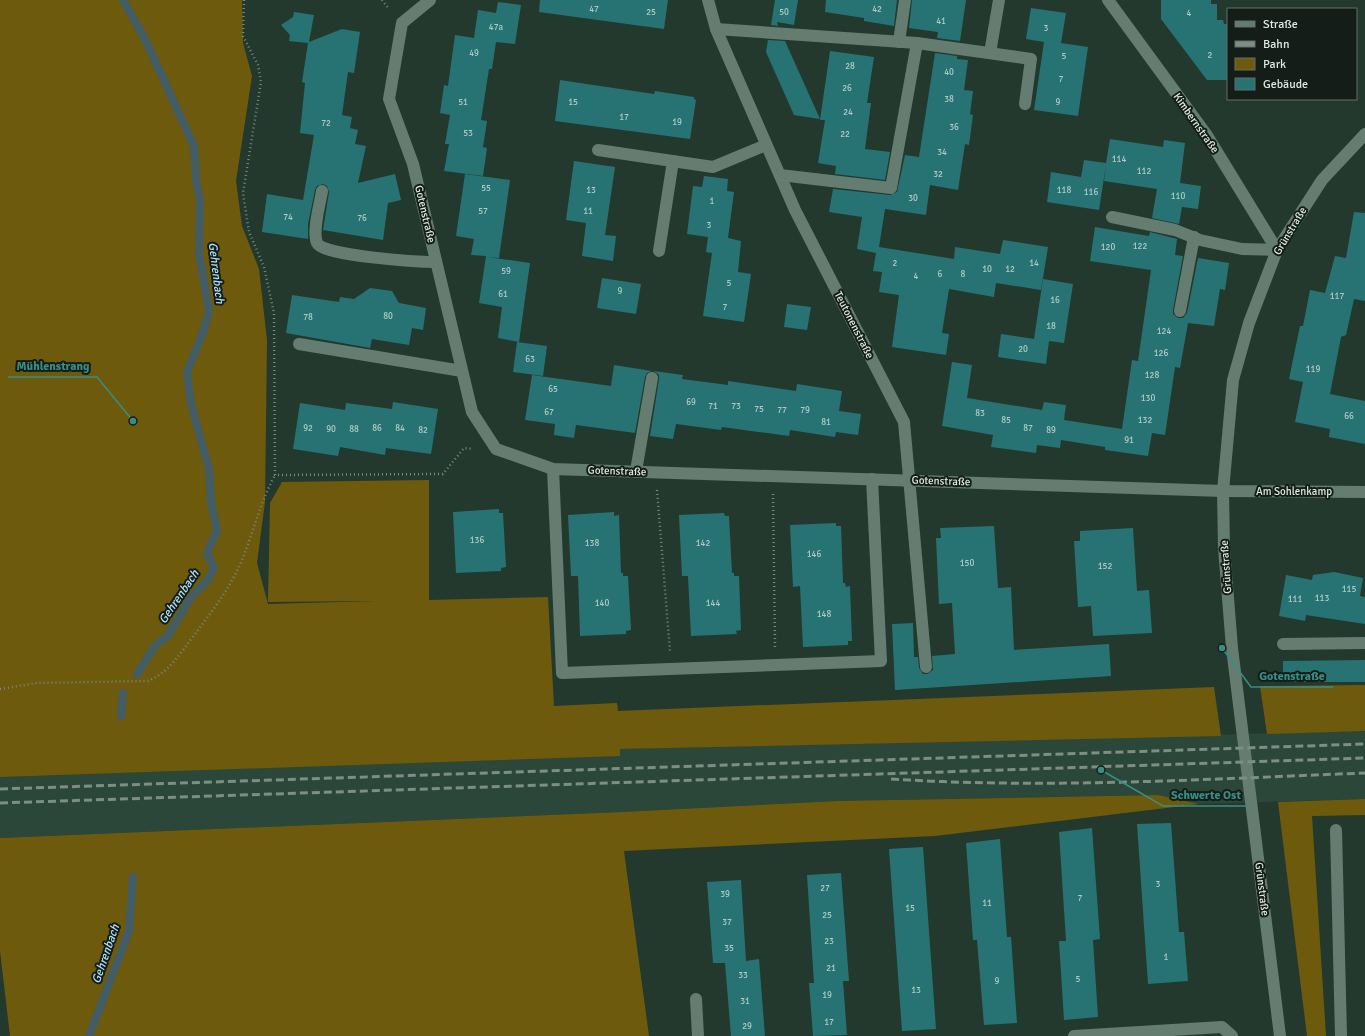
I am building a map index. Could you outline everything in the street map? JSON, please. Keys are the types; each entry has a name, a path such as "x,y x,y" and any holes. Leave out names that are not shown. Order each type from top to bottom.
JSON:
{"street":[{"name":"Gotenstraße","path":"430,0 402,23 389,99 413,164 472,412 496,449 553,469 1223,491"},
{"name":"Teutonenstraße","path":"708,0 716,29 795,210 904,422 908,480 926,667"},
{"path":"899,42 906,0"},
{"path":"990,53 999,0"},
{"name":"Kimbernstraße","path":"1108,0 1206,134 1277,250"},
{"path":"716,29 917,43 1031,59 1024,104"},
{"path":"780,175 891,188 917,43"},
{"name":"Grünstraße","path":"1280,1036 1232,648 1224,548 1223,491 1233,380 1249,322 1277,250 1322,180 1365,134"},
{"path":"598,150 713,167 766,145"},
{"path":"659,251 673,161"},
{"path":"322,191 316,232 317,243 321,248 335,252 402,260 436,262"},
{"path":"1112,217 1175,230 1200,240 1242,249 1277,250"},
{"path":"1180,311 1194,237"},
{"path":"300,344 462,371"},
{"path":"636,472 652,378"},
{"path":"553,469 562,672 881,661 872,479"},
{"name":"Am Sohlenkamp","path":"1223,491 1365,492"},
{"path":"1283,644 1365,643"},
{"path":"1336,830 1341,1036"},
{"path":"696,999 698,1036"},
{"path":"1074,1036 1222,1027 1232,1036"}],"path":[{"path":"0,689 37,683 148,681 158,677 173,662 228,587 246,550 264,500 275,475 274,313 264,267 249,232 243,193 261,82 258,66 243,36 244,0"},
{"path":"275,475 443,474 464,448 496,449"},
{"path":"656,472 671,668"},
{"path":"773,476 775,664"}],"shaded area":[{"path":"1365,731 1365,799 1199,804 1158,795 838,801 622,812 0,838 0,772 538,751"}],"green space":[{"path":"0,0 242,0 243,43 252,76 236,181 242,226 259,269 267,340 265,502 257,563 268,604 375,601 268,602 270,503 282,482 429,480 429,600 548,597 554,706 617,703 618,711 1214,687 1221,736 620,749 620,756 0,777"},
{"path":"1365,685 1365,731 1267,734 1260,686"},
{"path":"1158,795 1199,804 935,836 624,851 649,1036 10,1036 0,951 0,838 622,812 838,801"},
{"path":"1365,799 1365,815 1312,816 1326,1036 1307,1036 1278,802"}],"building":[{"path":"540,0 668,0 664,29 539,12"},
{"path":"775,0 798,0 794,25 777,22 778,26 771,25"},
{"path":"826,0 897,0 894,26 864,21 864,18 825,12"},
{"path":"912,0 966,0 960,41 937,38 938,32 909,28"},
{"path":"1161,0 1211,0 1211,4 1217,4 1217,20 1223,20 1224,24 1227,24 1227,80 1207,80 1161,19"},
{"path":"498,2 521,5 515,44 496,42 492,69 489,69 481,120 487,121 483,147 487,148 483,176 444,171 449,144 445,144 450,115 440,113 444,85 448,86 455,35 474,38 478,10 496,13"},
{"path":"1031,8 1066,13 1061,43 1088,47 1078,116 1034,110 1044,42 1026,39"},
{"path":"294,12 314,15 309,42 342,29 360,32 354,73 348,72 342,115 352,117 350,128 358,130 355,144 366,146 358,183 395,174 401,200 388,203 383,240 323,230 329,192 327,186 323,184 317,186 315,190 308,224 308,239 262,232 267,194 303,200 314,135 300,133 305,83 302,82 308,43 289,41 290,35 281,25 293,17"},
{"path":"768,40 785,41 820,119 794,115 766,52"},
{"path":"830,51 874,57 867,103 871,103 865,149 890,152 885,180 835,174 836,166 818,163 825,120 820,120"},
{"path":"935,53 957,56 957,59 968,60 964,90 973,91 970,114 973,115 969,145 965,144 958,190 930,185 926,215 885,209 879,247 954,259 955,247 1000,254 1003,240 1048,247 1041,290 996,283 994,297 949,289 942,333 949,334 946,355 892,347 899,295 879,292 882,272 873,271 876,253 857,249 862,217 829,212 833,189 890,195 897,192 905,155 919,157"},
{"path":"560,80 654,94 655,91 694,97 696,100 690,139 555,121"},
{"path":"1110,139 1163,147 1164,140 1185,143 1180,183 1201,186 1198,209 1182,207 1179,224 1152,218 1157,189 1104,181 1106,165 1099,210 1047,202 1051,172 1081,177 1084,160 1106,163"},
{"path":"574,161 615,167 605,235 616,236 613,261 582,256 586,223 566,220"},
{"path":"465,174 510,180 499,258 488,257 530,263 519,342 498,338 502,307 479,303 486,256 471,255 474,239 456,236"},
{"path":"704,176 728,179 727,191 734,192 728,238 741,241 738,272 751,274 744,322 703,316 712,253 706,252 708,237 687,234 693,186 702,187"},
{"path":"1354,212 1365,213 1365,301 1354,299 1346,335 1341,337 1330,394 1365,401 1365,444 1329,437 1330,429 1295,422 1303,382 1289,379 1300,326 1303,326 1310,290 1325,293 1335,256 1346,258"},
{"path":"1095,227 1149,236 1150,232 1177,239 1175,255 1183,256 1173,310 1173,314 1178,318 1183,318 1187,313 1198,258 1229,263 1225,290 1220,289 1214,326 1188,323 1180,368 1175,367 1165,435 1152,433 1148,456 1105,450 1105,447 1061,440 1060,448 1037,445 1036,453 991,447 993,435 942,426 952,362 972,365 967,398 1042,410 1044,402 1066,405 1064,420 1122,429 1132,360 1138,361 1151,270 1090,261"},
{"path":"602,278 641,284 636,314 597,308"},
{"path":"1043,279 1073,284 1064,343 1049,341 1046,364 998,357 1001,334 1034,339"},
{"path":"370,288 392,291 399,303 426,308 423,330 412,328 409,345 372,339 370,348 286,333 292,295 339,302 340,297 354,299"},
{"path":"787,304 811,307 807,330 784,327"},
{"path":"517,342 547,346 543,376 513,372"},
{"path":"614,365 652,371 647,373 645,377 635,433 576,425 574,438 554,435 555,424 525,420 532,375 611,386"},
{"path":"654,371 683,375 682,379 728,385 728,381 796,391 797,384 842,391 839,411 861,414 858,435 836,432 835,437 790,430 789,436 722,427 721,430 676,424 673,439 650,436 659,379 659,375"},
{"path":"393,402 438,409 431,454 386,448 385,455 340,447 338,456 293,449 300,403 345,410 346,403 392,409"},
{"path":"499,509 499,513 503,513 506,567 501,568 501,571 456,573 453,512"},
{"path":"614,512 614,516 619,515 621,573 623,573 623,576 628,576 631,630 626,631 626,634 580,636 578,576 571,576 568,515"},
{"path":"724,513 725,516 729,516 732,573 734,573 734,576 739,576 741,630 736,631 737,634 691,636 688,576 682,576 679,515"},
{"path":"836,523 836,526 841,526 843,583 845,583 846,587 850,586 852,641 848,641 848,645 803,647 800,586 793,587 790,525"},
{"path":"994,526 998,588 1011,587 1014,650 1109,644 1111,676 895,690 892,624 913,623 914,657 918,657 919,668 923,674 927,674 933,670 932,656 955,654 952,603 939,604 936,538 941,538 940,528"},
{"path":"1133,528 1137,591 1149,590 1152,633 1093,636 1091,606 1078,607 1074,541 1080,541 1080,531"},
{"path":"1334,572 1363,578 1360,596 1365,597 1365,624 1306,615 1305,621 1279,616 1286,575 1312,580 1313,575"},
{"path":"1365,660 1365,682 1283,682 1283,661"},
{"path":"1171,823 1179,932 1184,932 1188,981 1148,984 1137,824"},
{"path":"1092,828 1100,939 1093,940 1098,1017 1064,1020 1059,941 1066,941 1059,832"},
{"path":"1000,839 1007,937 1011,937 1017,1023 984,1025 977,940 973,940 966,843"},
{"path":"923,847 936,1029 902,1031 889,849"},
{"path":"841,873 849,981 843,981 847,1035 813,1036 809,983 814,983 807,875"},
{"path":"741,880 746,961 759,959 765,1036 731,1036 725,963 713,963 707,882"}],"waterway":[{"name":"Gehrenbach","path":"123,0 145,39 194,146 196,181 200,200 199,254 209,311 203,332 187,372 191,404 209,469 211,502 217,530 207,553 214,568 207,581 191,597 169,634 154,647 137,674"},
{"name":"Gehrenbach","path":"121,716 123,693"},
{"name":"Gehrenbach","path":"89,1036 129,931 133,877"}],"railway":[{"path":"0,789 1365,744"},
{"path":"0,803 1365,758"},
{"path":"891,779 950,782 1069,783 1365,773"}],"place":[{"name":"Mühlenstrang","path":"133,421"},
{"name":"Gotenstraße","path":"1222,648"},
{"name":"Schwerte Ost","path":"1101,770"}]}
